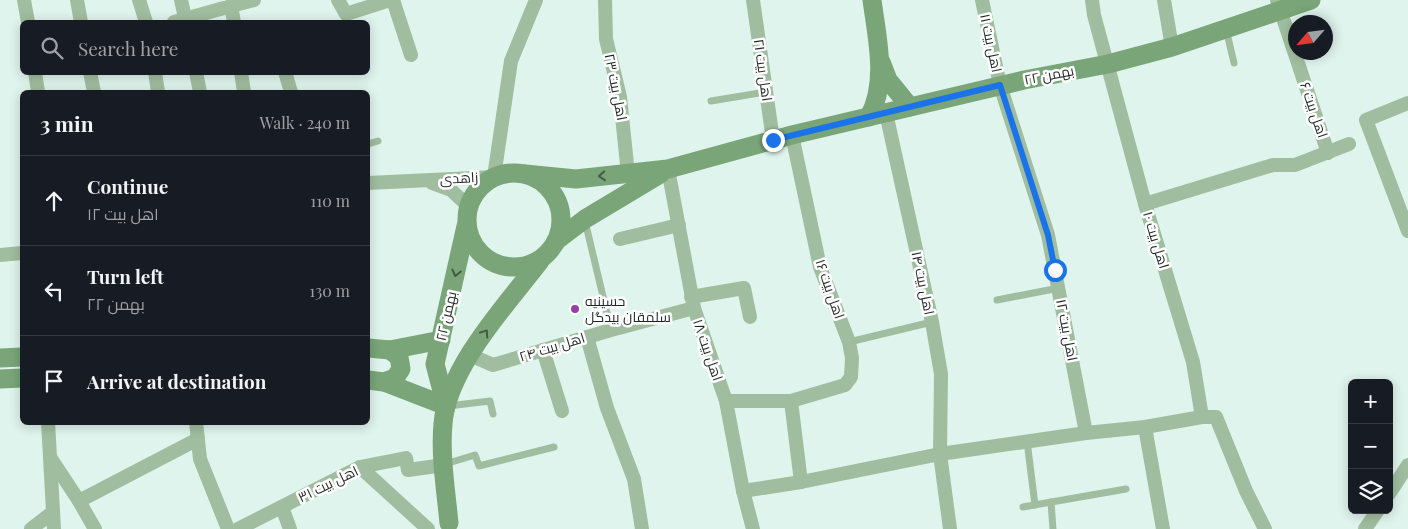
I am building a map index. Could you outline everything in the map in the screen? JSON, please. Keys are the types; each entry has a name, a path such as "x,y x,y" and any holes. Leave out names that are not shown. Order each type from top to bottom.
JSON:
{"street":[{"path":"24,0 28,20"},
{"path":"77,0 81,20"},
{"path":"139,0 145,20"},
{"path":"181,0 182,20"},
{"path":"185,20 232,3 254,0"},
{"path":"338,0 346,14 392,0 411,55"},
{"path":"494,177 511,61 536,0"},
{"name":"اهل بیت ۲۳","path":"605,0 606,40 620,97 628,174"},
{"name":"اهل بیت ۲۱","path":"753,0 773,140"},
{"path":"872,0 879,59 879,89 876,104 878,115"},
{"name":"اهل بیت ۱۱","path":"982,0 1000,85"},
{"name":"اهل بیت ۱۰","path":"1092,0 1094,15 1145,204 1193,362 1202,417"},
{"path":"1164,0 1172,47"},
{"name":"۲۲ بهمن","path":"525,174 576,179 668,169 792,135 1000,85 1108,64 1172,47 1226,29 1278,6 1311,0"},
{"path":"232,3 234,20"},
{"name":"اهل بیت ۶","path":"1278,6 1328,153"},
{"path":"879,59 888,80 910,107"},
{"path":"35,75 38,90"},
{"path":"91,75 94,90"},
{"path":"155,75 158,90"},
{"path":"197,75 200,90"},
{"path":"241,75 244,90"},
{"path":"286,75 290,90"},
{"name":"اهل بیت ۱۲","path":"1000,85 1048,235 1086,433"},
{"path":"1408,103 1366,120 1406,216 1408,231"},
{"name":"اهل بیت ۱۴","path":"878,115 932,322 941,374 940,454 950,529"},
{"name":"اهل بیت ۱۶","path":"726,401 791,401 845,385 852,377 852,358 849,342 820,267 792,135"},
{"path":"1145,204 1273,165 1295,164 1348,144"},
{"name":"۲۲ بهمن","path":"556,241 584,218 668,169"},
{"name":"اهل بیت ۱۸","path":"668,169 692,302 726,401 743,491 753,529"},
{"path":"509,173 525,174 544,183 556,200 561,221 556,241 543,258 525,266 505,267 487,259 473,245 466,226 468,206 478,189 494,177 509,173"},
{"name":"زاهدی","path":"370,183 494,177"},
{"name":"زاهدی","path":"424,180 451,190 468,206"},
{"path":"620,239 679,225"},
{"name":"۲۲ بهمن","path":"446,406 435,364 466,226"},
{"path":"0,256 20,253"},
{"name":"۲۲ بهمن","path":"443,528 443,424 452,388 487,329 543,258"},
{"name":"اهل بیت ۲۴","path":"470,355 493,365 611,330 692,302 744,288 750,317"},
{"path":"587,337 607,408 634,479 642,529"},
{"path":"370,348 390,350 441,340"},
{"path":"376,381 395,378 401,369 399,358 390,350"},
{"path":"543,350 562,411"},
{"path":"0,358 20,357"},
{"path":"0,379 20,378"},
{"path":"376,381 446,406"},
{"path":"791,401 801,482"},
{"path":"743,491 801,482 940,454 1216,416 1246,490 1265,529"},
{"path":"48,425 54,529"},
{"path":"196,425 200,459 228,529"},
{"path":"1145,427 1163,529"},
{"path":"79,501 198,439"},
{"path":"50,457 95,529"},
{"name":"اهل بیت ۳۱","path":"238,529 360,467 406,458 408,470 444,465"},
{"path":"360,467 443,528"},
{"path":"1393,489 1408,468"},
{"path":"282,507 290,529"},
{"path":"31,529 53,512"},
{"path":"1365,529 1375,514"}],"lane":[{"path":"1226,29 1234,63"},
{"path":"711,101 766,92"},
{"path":"370,143 378,141"},
{"path":"584,218 611,330"},
{"path":"997,300 1058,288"},
{"path":"849,342 932,322"},
{"path":"446,406 490,401 493,414"},
{"path":"1027,441 1035,505"},
{"path":"444,465 475,455 479,466 554,447"},
{"path":"1023,507 1126,489"},
{"path":"1052,502 1052,529"}],"place":[{"name":"حسینیه سلمقان بیدگل","path":"575,309"}],"route":[{"path":"773,140 1000,85 1048,235 1055,270"}]}
